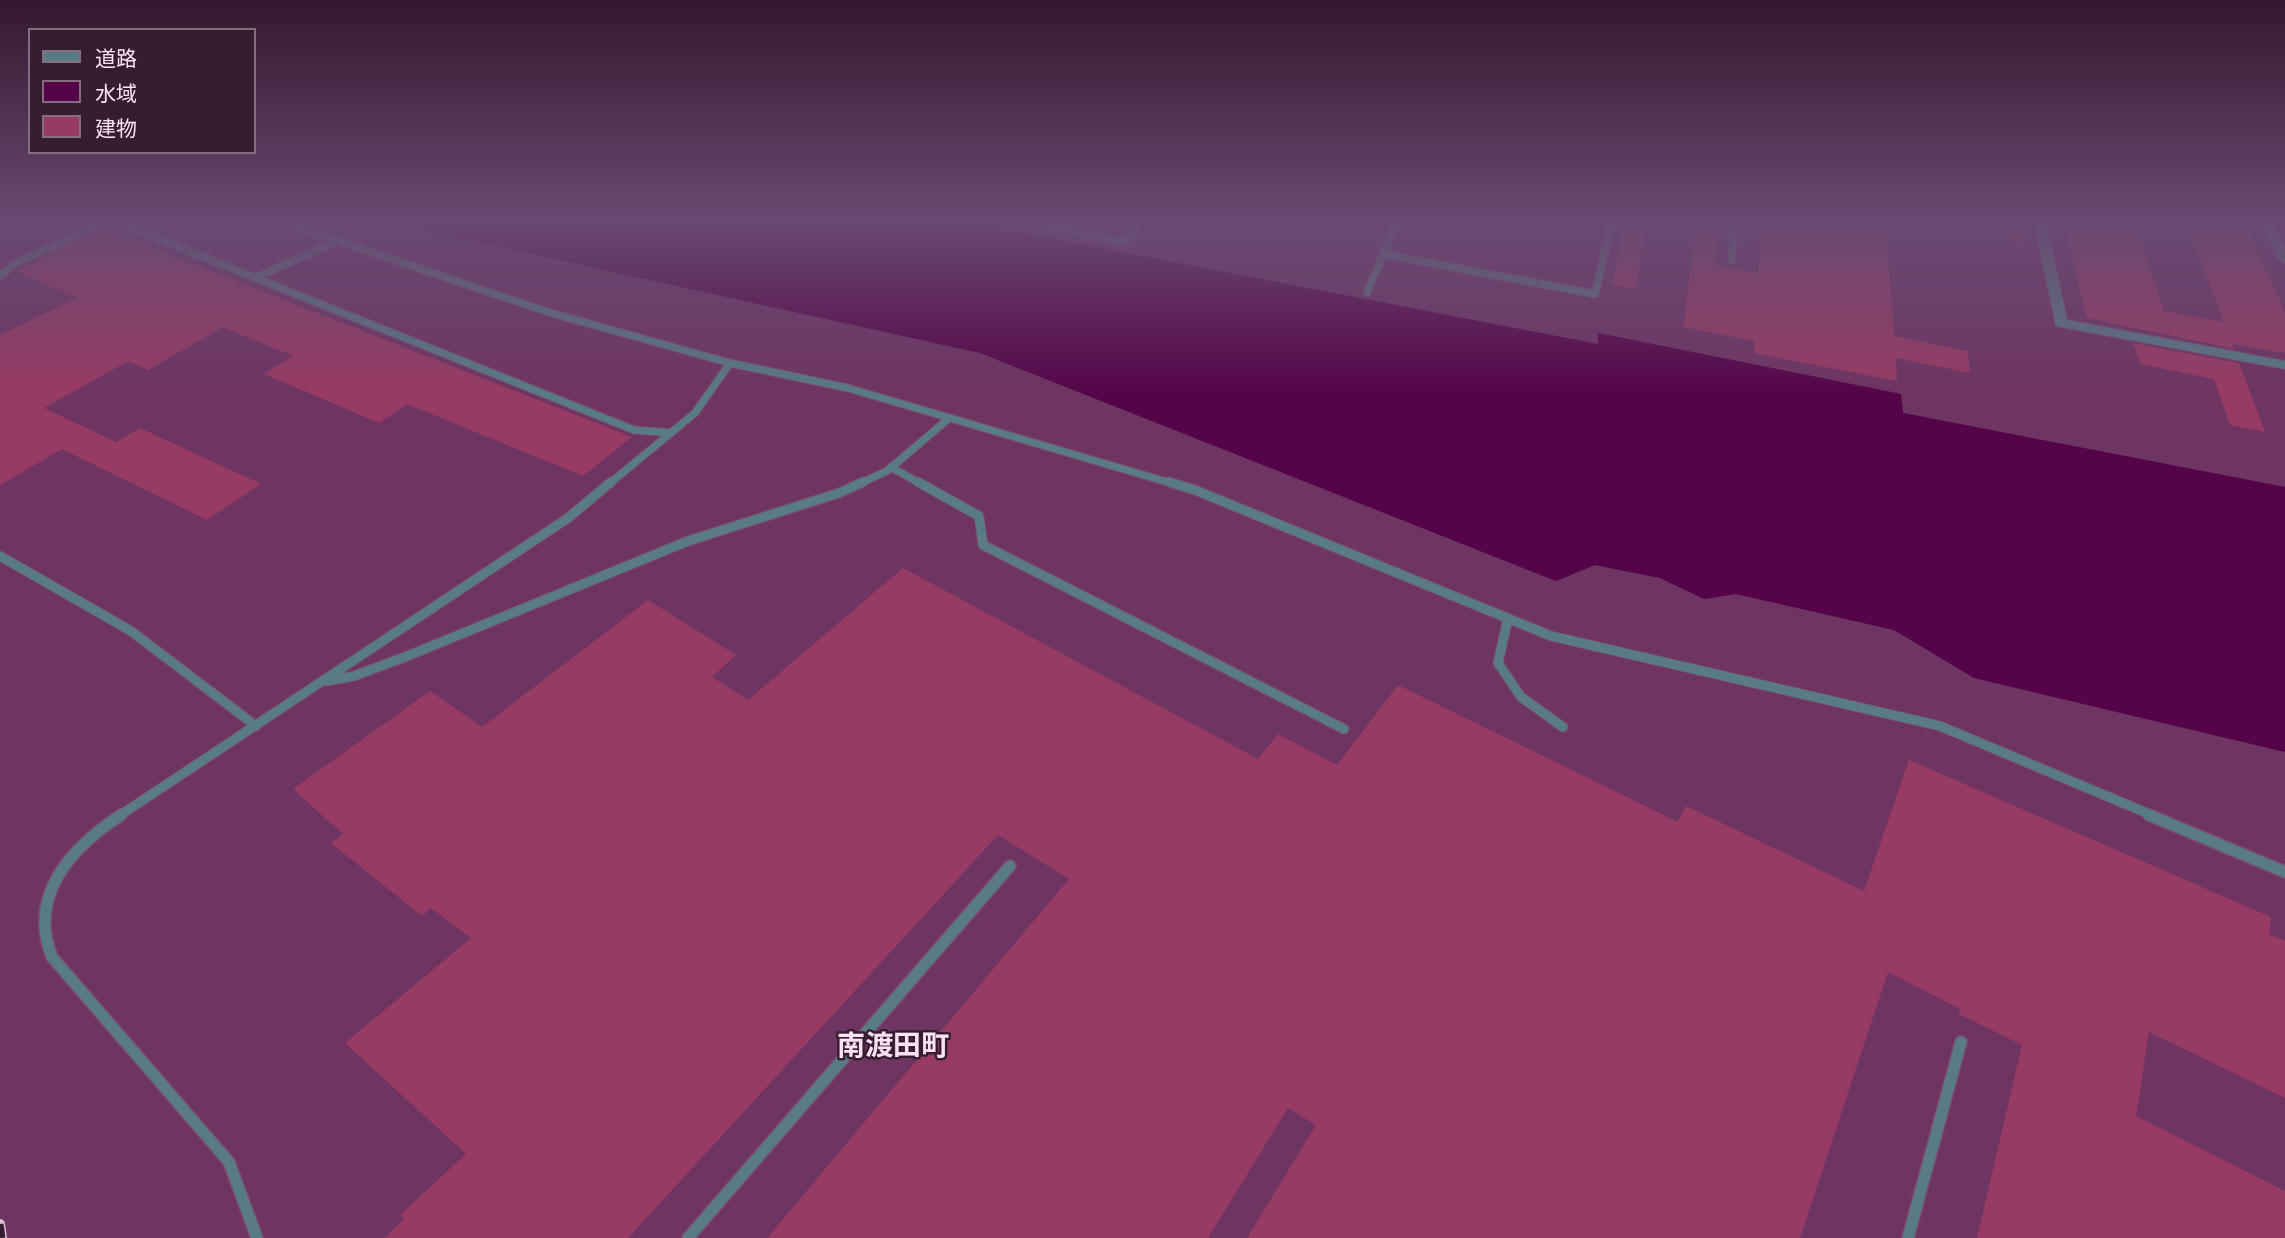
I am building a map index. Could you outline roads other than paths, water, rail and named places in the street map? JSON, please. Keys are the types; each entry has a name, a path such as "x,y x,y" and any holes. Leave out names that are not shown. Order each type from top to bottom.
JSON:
{"street":[{"path":"2052,280 2061,323 2285,365"}],"lane":[{"path":"259,280 634,429 671,433"},
{"path":"455,280 551,313 730,363 848,388 1195,490 1551,636 1940,726 2285,873"},
{"path":"1367,292 1372,280"},
{"path":"1520,280 1595,294 1598,280"},
{"path":"257,1238 229,1162 52,957 43,932 44,911 56,882 74,854 101,828 568,518 695,413 730,363"},
{"path":"321,682 354,676 405,657 688,541 839,493 891,467 947,419"},
{"path":"891,467 979,516 983,545 1344,729"},
{"path":"0,556 131,631 256,726"},
{"path":"1508,618 1498,663 1521,697 1563,727"},
{"path":"688,1238 1010,866"},
{"path":"1908,1238 1961,1042"}],"water":[{"path":"649,280 1265,280 1598,344 1598,333 1901,394 1903,413 2285,487 2285,752 1974,678 1894,630 1736,594 1704,599 1660,578 1595,565 1556,581 980,353"}],"railway":[{"path":"0,1224 2,1238"}],"district":[{"name":"南渡田町","path":"893,1047"}]}
